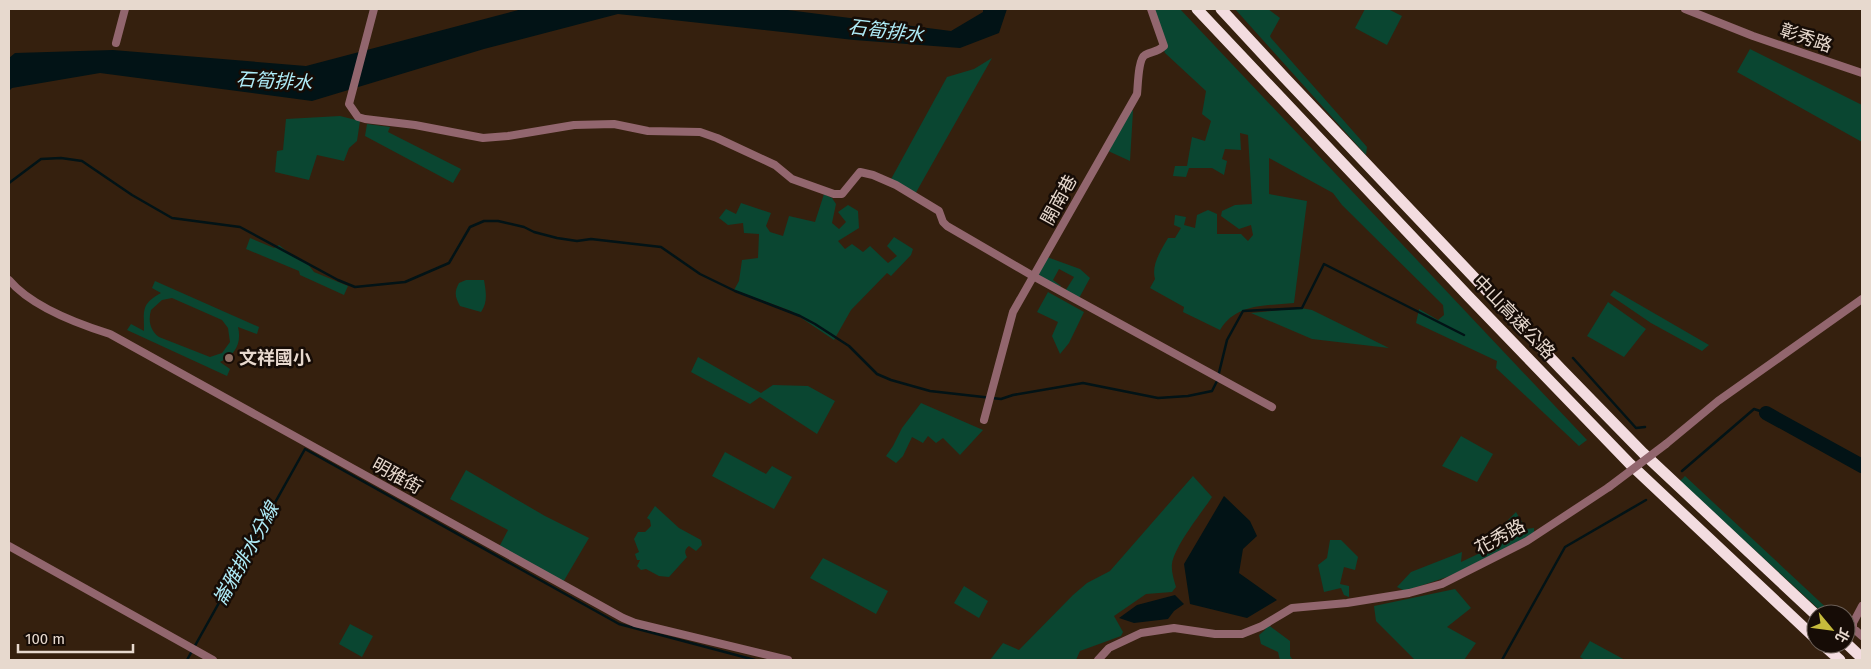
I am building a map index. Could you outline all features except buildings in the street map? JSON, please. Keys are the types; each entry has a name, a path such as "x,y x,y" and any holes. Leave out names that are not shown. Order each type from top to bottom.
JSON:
{"highway":[{"name":"中山高速公路","path":"1197,9 1630,464 1806,630"},
{"name":"中山高速公路","path":"1221,9 1644,453 1806,606"}],"street":[{"path":"116,43 125,9"},
{"path":"374,9 349,104 358,117 415,125 483,138 508,136 574,125 614,124 648,131 700,132 775,164 792,179 834,194 842,194 860,172 873,175 896,185 939,211 943,222 947,226 1033,276 1272,407"},
{"name":"開南巷","path":"984,420 992,397 1010,320 1024,291 1137,94 1141,60 1145,55 1157,52 1164,46 1151,9"},
{"name":"彰秀路","path":"1685,9 1753,36 1862,73"},
{"name":"明雅街","path":"9,280 22,293 38,303 77,323 110,334 623,618 635,623 788,660"},
{"name":"花秀路","path":"1098,660 1109,648 1141,633 1174,628 1214,634 1242,634 1262,626 1292,608 1347,603 1410,594 1442,584 1527,541 1609,486 1666,444 1718,401 1862,299"},
{"path":"9,546 213,660"},
{"path":"1862,606 1853,623 1853,628 1862,636"}],"green space":[{"path":"1151,9 1180,9 1587,440 1579,446 1496,368 1497,361 1416,323 1419,309 1438,320 1444,315 1443,305 1342,205 1333,193 1269,158 1269,194 1307,201 1294,303 1243,310 1227,321 1220,330 1183,312 1184,307 1150,288 1155,279 1154,268 1160,253 1168,238 1175,238 1181,228 1174,225 1175,215 1186,217 1184,225 1195,228 1197,215 1208,210 1217,214 1217,234 1241,234 1248,241 1253,235 1251,225 1239,229 1221,216 1222,211 1235,205 1252,204 1248,135 1240,133 1241,150 1225,149 1222,159 1227,161 1224,175 1212,168 1189,168 1186,177 1173,176 1175,166 1187,166 1192,137 1205,141 1211,121 1202,114 1206,91 1165,53"},
{"path":"1235,9 1268,9 1280,18 1270,36 1271,38 1367,147 1366,155"},
{"path":"1365,9 1388,9 1402,16 1387,45 1355,28"},
{"path":"1750,49 1862,105 1862,142 1737,72"},
{"path":"992,58 914,196 890,181 947,77 974,69"},
{"path":"1131,109 1133,111 1130,161 1106,150"},
{"path":"340,116 360,121 357,141 349,148 344,161 317,155 309,180 275,172 277,151 283,150 286,119"},
{"path":"367,124 390,127 388,132 461,169 453,183 365,136"},
{"path":"824,194 832,198 836,204 832,223 839,229 846,222 838,212 848,205 858,211 859,228 838,241 845,249 852,244 863,252 870,246 888,263 897,256 887,246 894,237 913,249 911,255 891,276 887,273 851,310 834,340 791,311 734,290 739,281 742,260 758,258 759,234 744,233 743,223 728,225 719,218 726,209 736,214 741,203 771,213 766,226 770,232 783,236 789,216 815,222"},
{"path":"250,238 274,248 279,245 307,263 314,272 348,286 344,295 300,275 299,271 246,249"},
{"path":"1047,257 1080,269 1090,278 1078,300 1064,293 1074,277 1059,269 1053,280 1061,286 1059,290 1038,274"},
{"path":"466,280 484,280 486,301 481,312 460,306 458,303 456,289 459,283"},
{"path":"155,281 259,327 257,334 238,327 239,338 236,348 230,356 220,362 230,369 227,376 127,330 131,324 144,331 145,308 150,301 161,293 152,288","holes":["172,298 222,320 228,328 230,342 222,353 210,357 159,337 150,325 151,310 162,300"]},
{"path":"1614,290 1709,345 1702,351 1651,323 1610,295"},
{"path":"1048,292 1084,312 1069,343 1060,354 1052,336 1058,322 1037,312"},
{"path":"1608,302 1646,329 1624,357 1587,336"},
{"path":"1301,308 1312,310 1389,348 1312,339 1251,313"},
{"path":"698,357 761,393 773,385 808,386 835,401 817,434 760,397 750,404 691,372"},
{"path":"921,403 983,430 960,455 943,438 936,443 928,436 923,443 912,437 903,456 896,463 886,456 902,428"},
{"path":"1461,436 1493,454 1477,482 1442,466"},
{"path":"725,452 766,474 772,466 792,477 774,509 712,476"},
{"path":"466,470 545,516 589,538 562,584 498,549 508,530 450,499"},
{"path":"1193,476 1212,497 1195,520 1174,557 1172,570 1176,587 1172,592 1146,594 1114,616 1123,632 1121,636 1080,651 1076,660 990,660 1003,643 1019,650 1073,595 1087,583 1110,571"},
{"path":"1685,476 1822,604 1813,604 1680,481"},
{"path":"655,506 679,528 701,540 702,545 696,551 689,546 685,552 687,557 669,577 659,576 646,569 641,570 637,566 640,560 637,560 635,554 639,552 634,539 638,532 645,532 651,526 650,520 647,518"},
{"path":"1516,512 1526,529 1534,528 1534,533 1504,553 1447,577 1405,591 1397,587 1411,572 1462,552 1461,562 1493,547 1487,533 1502,526"},
{"path":"1330,540 1341,540 1358,557 1355,570 1344,567 1340,584 1349,586 1349,597 1344,595 1341,588 1324,592 1318,565 1327,558"},
{"path":"823,558 888,591 876,614 810,578"},
{"path":"964,586 988,601 979,618 954,603"},
{"path":"1455,589 1471,608 1447,627 1476,643 1464,660 1415,660 1376,621 1374,606"},
{"path":"350,624 373,636 362,657 339,644"},
{"path":"1267,624 1290,641 1290,656 1293,660 1280,660 1278,652 1261,644 1259,635 1265,630"},
{"path":"1590,641 1625,660 1585,660 1580,657"}],"water":[{"name":"石筍排水","path":"522,9 780,9 951,31 983,12 983,9 1007,9 999,33 960,48 854,40 618,14 484,49 312,101 100,73 12,88 9,91 9,58 15,53 113,50 306,66"},
{"path":"1224,496 1250,521 1257,536 1243,549 1239,573 1277,600 1247,618 1190,604 1184,564"},
{"path":"1175,595 1184,604 1174,611 1168,619 1134,623 1119,618 1137,605"}],"waterway":[{"path":"9,183 41,159 61,158 82,161 132,195 172,218 240,227 338,280 355,287 405,282 449,263 470,227 484,221 498,221 557,238 577,241 591,239 661,247 700,274 735,291 800,316 815,324 849,346 877,374 930,391 1001,399 1013,395 1083,383 1158,398 1188,396 1212,391 1217,381 1227,340 1243,311 1302,308 1324,264 1464,335"},
{"path":"1573,358 1636,428 1645,427"},
{"path":"1682,471 1754,409 1766,413"},
{"path":"1766,413 1862,466"},
{"name":"崙雅排水分線","path":"187,660 305,449 619,624 755,660"},
{"path":"1502,660 1565,547 1646,500"}],"place":[{"name":"文祥國小","path":"229,358"}]}
